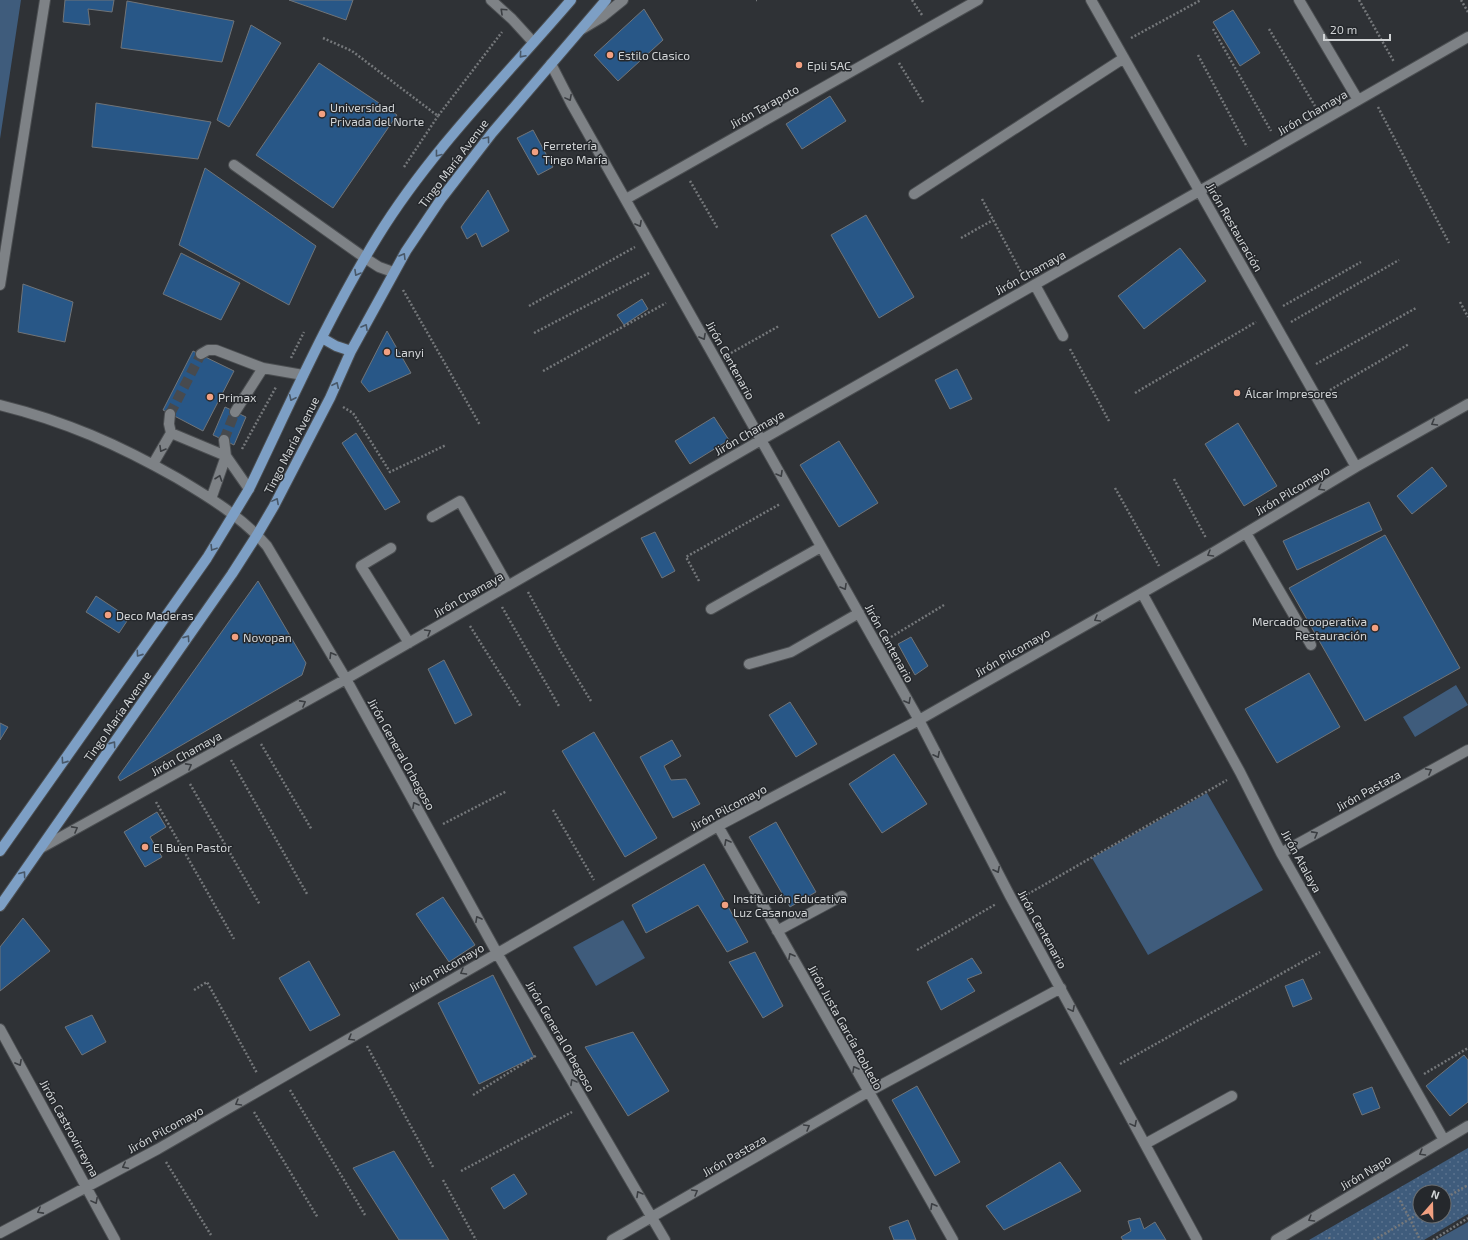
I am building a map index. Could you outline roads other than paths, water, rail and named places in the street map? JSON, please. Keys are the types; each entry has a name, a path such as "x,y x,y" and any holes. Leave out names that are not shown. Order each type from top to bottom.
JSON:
{"main road":[{"name":"Tingo María Avenue","path":"0,851 207,558 234,514 249,489 341,300 378,235 445,144 571,0"},
{"name":"Tingo María Avenue","path":"0,906 258,535 330,398 351,351 393,272 445,193 492,133 606,0"},
{"path":"322,338 336,346 351,351"}],"street":[{"path":"0,285 45,0"},
{"path":"491,0 512,19 533,42"},
{"name":"Tingo María Avenue","path":"557,16 565,0"},
{"path":"578,31 602,17 623,0"},
{"name":"Jirón Tarapoto","path":"626,199 978,0"},
{"name":"Jirón Restauración","path":"1092,0 1356,467"},
{"path":"1299,0 1358,100"},
{"name":"Jirón Chamaya","path":"41,848 346,679 761,440 1468,37"},
{"path":"914,194 1124,58"},
{"name":"Jirón Centenario","path":"551,64 571,103 919,720 1012,899 1197,1240"},
{"path":"234,165 365,258 379,267 393,272"},
{"path":"1032,286 1063,336"},
{"path":"200,354 208,350 216,350 263,368 304,375"},
{"path":"235,412 263,368"},
{"name":"Jirón Pilcomayo","path":"0,1233 158,1149 718,826 919,720 1214,552 1356,467 1468,404"},
{"name":"Jirón General Orbegoso","path":"0,405 70,426 112,443 153,464 234,514 258,535 267,546 346,679 497,953 665,1240"},
{"path":"153,464 171,433 169,424 170,414"},
{"path":"171,433 226,456 249,489"},
{"path":"211,499 226,456 224,440"},
{"path":"432,517 460,501 508,586"},
{"path":"1246,533 1311,644"},
{"path":"711,609 821,547"},
{"path":"391,548 361,566 409,643"},
{"name":"Jirón Atalaya","path":"1142,593 1240,772 1281,852 1444,1140"},
{"path":"750,664 790,652 859,613"},
{"name":"Jirón Pastaza","path":"1281,852 1468,750"},
{"name":"Jirón Justa García Robledo","path":"718,826 952,1240"},
{"path":"777,931 842,896"},
{"name":"Jirón Pastaza","path":"612,1240 868,1092 1061,988"},
{"name":"Jirón Castrovirreyna","path":"0,1029 87,1186 115,1240"},
{"path":"1145,1144 1232,1096"},
{"name":"Jirón Napo","path":"1276,1240 1468,1126"}],"tunnel":[{"path":"170,414 201,354"},
{"path":"224,440 235,412"}],"place":[{"name":"Estilo Clasico","path":"610,55"},
{"name":"Epli SAC","path":"799,65"},
{"name":"Universidad Privada del Norte","path":"322,114"},
{"name":"Ferretería Tingo María","path":"535,152"},
{"name":"Lanyi","path":"387,352"},
{"name":"Álcar Impresores","path":"1237,393"},
{"name":"Primax","path":"210,397"},
{"name":"Deco Maderas","path":"108,615"},
{"name":"Mercado cooperativa Restauración","path":"1375,628"},
{"name":"Novopan","path":"235,637"},
{"name":"El Buen Pastor","path":"145,847"},
{"name":"Institución Educativa Luz Casanova","path":"725,905"}]}
